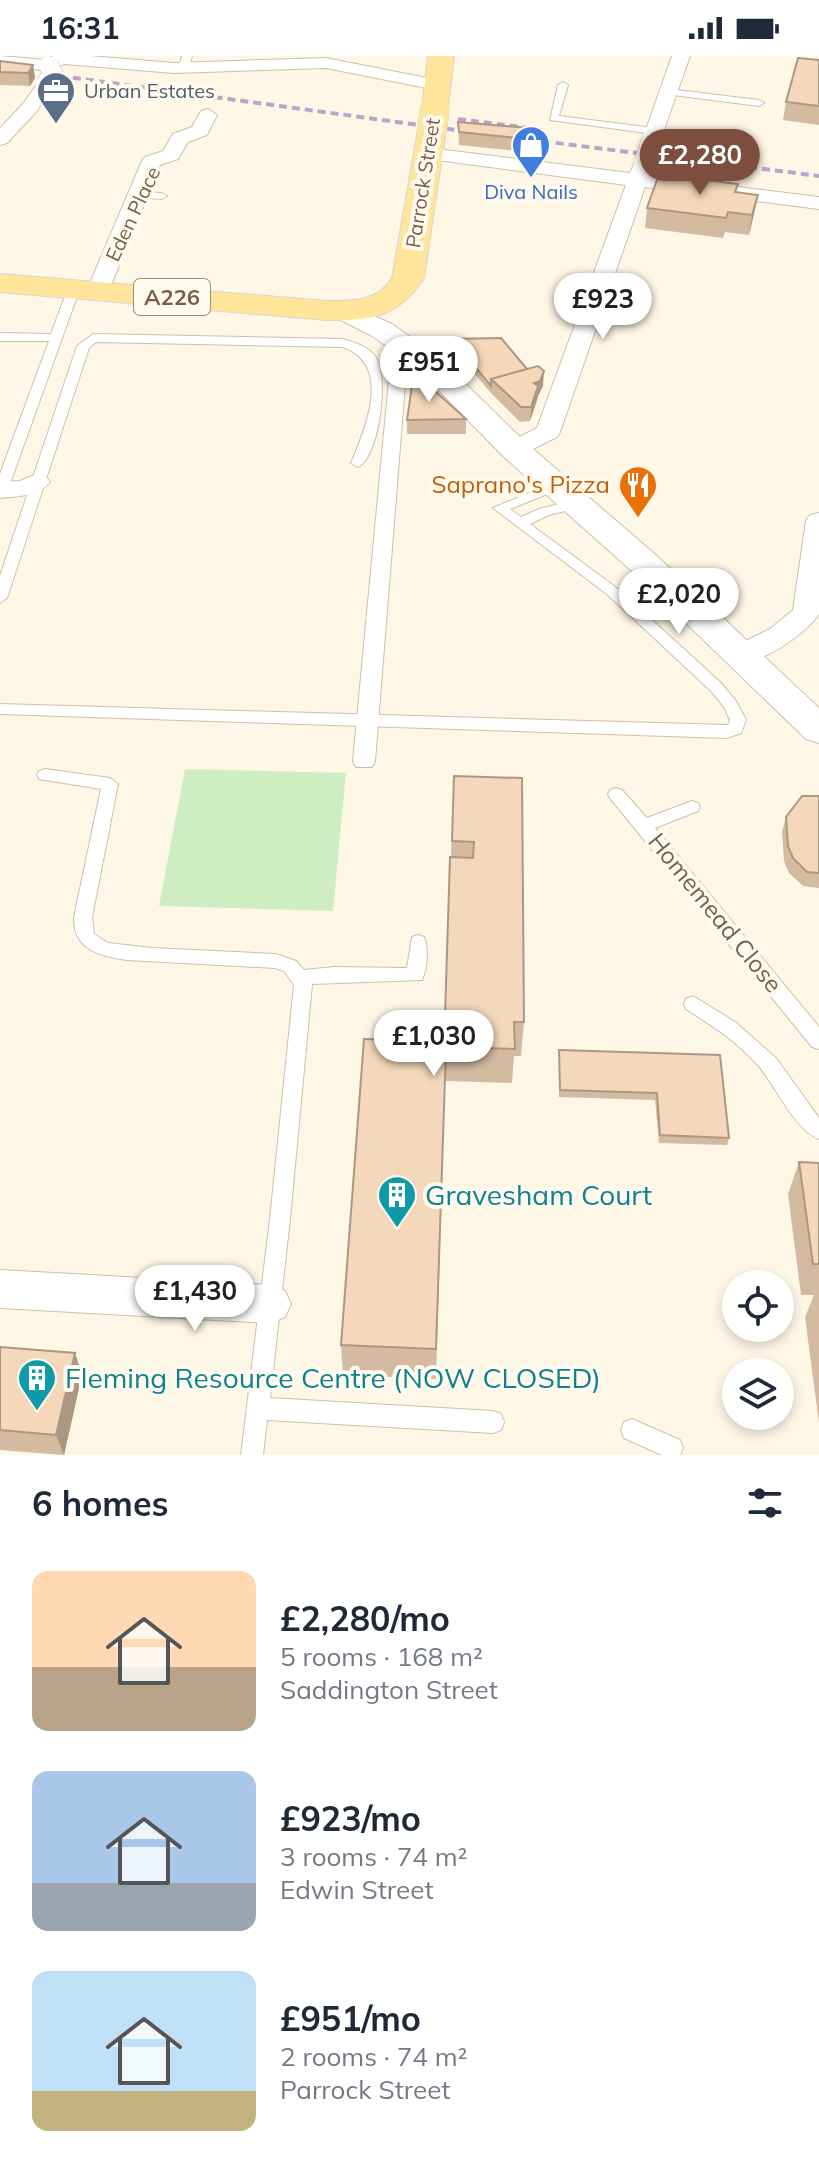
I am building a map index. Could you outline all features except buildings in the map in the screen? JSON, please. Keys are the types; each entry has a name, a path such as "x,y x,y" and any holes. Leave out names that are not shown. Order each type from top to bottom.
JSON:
{"main road":[{"name":"Parrock Street","path":"387,302 408,278 441,56"},
{"name":"A226","path":"0,283 343,310 364,310 387,302"}],"street":[{"path":"514,449 548,432 681,56"},
{"path":"0,60 55,66 186,62 319,63 433,119 642,171 819,203"},
{"path":"0,139 30,108 55,66"},
{"name":"Eden Place","path":"86,289 139,195 152,161 171,155 180,138 200,131 208,115"},
{"path":"364,761 413,360 407,325 387,302"},
{"path":"343,310 382,330 646,565 819,730"},
{"path":"0,491 25,488 37,482"},
{"path":"741,655 780,636 806,613 819,521"},
{"path":"0,1289 271,1304"}],"lane":[{"path":"563,85 553,118 653,134"},
{"path":"668,92 759,103"},
{"path":"139,195 162,196"},
{"path":"0,491 55,338 86,289"},
{"path":"0,337 55,338"},
{"path":"0,598 83,346 93,338 342,343 356,347 368,355 376,371 372,433 358,463"},
{"path":"520,523 544,512 565,495"},
{"path":"0,709 727,732 735,729 738,720 716,687 613,592 500,508 565,495"},
{"path":"45,775 110,784 83,917 84,934 91,943 121,952 269,960 290,966 301,978 303,996 252,1455"},
{"path":"616,794 644,826"},
{"name":"Homemead Close","path":"692,807 644,826 819,1041"},
{"path":"301,978 334,974 416,975 418,942"},
{"path":"693,1004 742,1035 762,1055 805,1117 819,1130"},
{"path":"258,1408 493,1422"},
{"path":"632,1430 672,1448"}],"green space":[{"path":"185,769 346,773 333,911 159,906"}],"railway":[{"path":"60,76 478,133"},
{"path":"458,119 537,129"},
{"path":"517,138 819,176"}],"place":[{"name":"Urban Estates","path":"56,125"},
{"name":"Diva Nails","path":"531,179"},
{"name":"Saprano's Pizza","path":"638,519"},
{"name":"Gravesham Court","path":"397,1229"},
{"name":"Fleming Resource Centre (NOW CLOSED)","path":"37,1412"}]}
